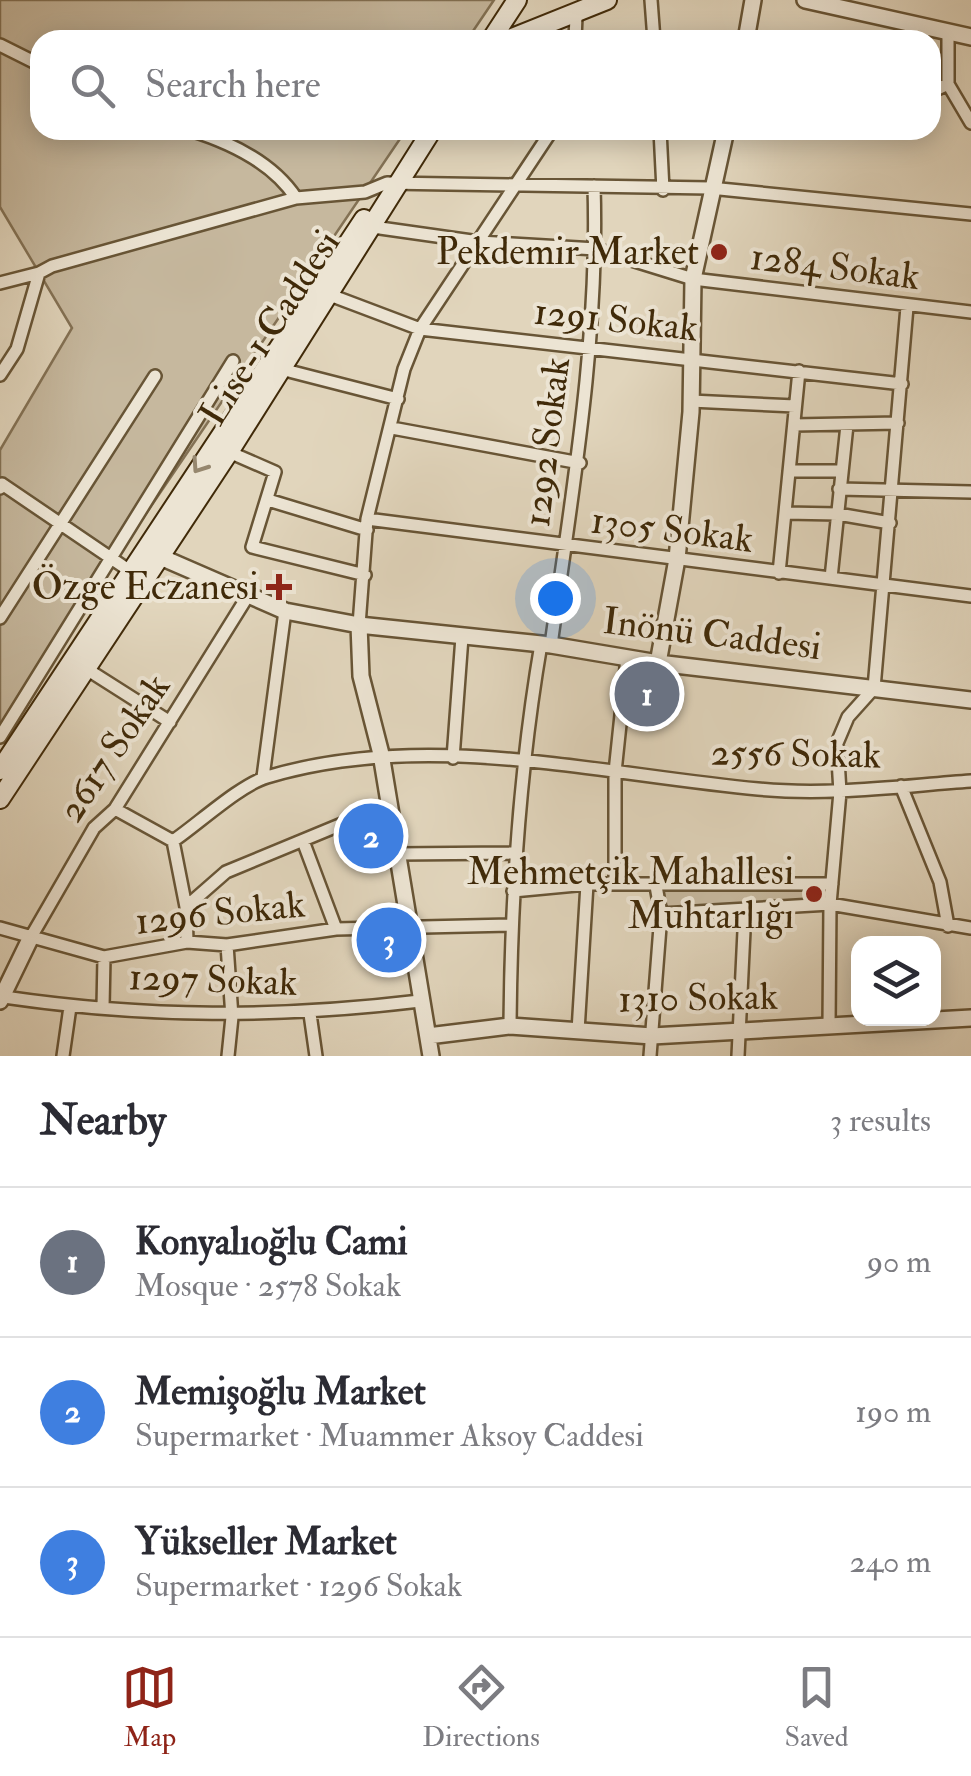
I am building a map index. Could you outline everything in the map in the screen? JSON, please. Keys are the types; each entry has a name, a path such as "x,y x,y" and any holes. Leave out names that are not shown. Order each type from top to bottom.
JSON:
{"main road":[{"path":"504,30 517,0"},
{"path":"524,30 576,16 607,0"},
{"name":"Lise-1 Caddesi","path":"151,553 229,452 425,140"},
{"path":"0,799 362,222 395,186"},
{"path":"0,770 130,571 151,553"}],"street":[{"path":"652,0 654,30"},
{"path":"748,30 753,0"},
{"path":"805,0 971,37"},
{"path":"882,18 884,0"},
{"path":"575,30 576,16"},
{"path":"948,31 948,84 971,122"},
{"path":"0,45 30,60"},
{"path":"941,87 948,84"},
{"path":"212,140 252,158 283,179 296,198"},
{"path":"431,1056 381,754 361,676 359,625 367,524 420,329 546,140"},
{"path":"660,140 663,190"},
{"path":"658,663 677,559 691,401 692,279 723,140"},
{"path":"0,282 296,198 365,192 386,183 710,188 971,214"},
{"name":"1292 Sokak","path":"510,1026 511,925 521,762 580,462 596,249 594,186"},
{"name":"1284 Sokak","path":"373,227 479,242 596,249 692,279 971,312"},
{"path":"0,375 17,348 40,273"},
{"name":"1291 Sokak","path":"330,295 420,329 902,384"},
{"path":"829,1026 830,904 840,792 837,743 848,718 874,688 908,307"},
{"path":"0,737 233,361"},
{"path":"281,369 398,399"},
{"path":"779,573 799,370"},
{"path":"0,618 154,376"},
{"path":"691,401 796,406"},
{"path":"794,425 822,421 847,425 898,423"},
{"path":"831,578 839,470 847,425"},
{"path":"392,428 580,462"},
{"path":"229,452 275,472 252,546 365,575"},
{"path":"789,471 839,470"},
{"path":"0,488 2,484 130,571"},
{"path":"839,489 971,492"},
{"name":"1305 Sokak","path":"268,500 367,524 971,596"},
{"path":"785,514 838,514 890,524"},
{"name":"Inönü Caddesi","path":"151,553 285,611 359,625 971,700"},
{"name":"2617 Sokak","path":"32,937 94,828 115,809 249,594"},
{"path":"174,841 263,778 285,611"},
{"path":"454,758 462,637"},
{"path":"614,884 615,772 627,658"},
{"path":"84,668 170,722"},
{"name":"2556 Sokak","path":"263,778 381,754 521,762 761,790 840,792 971,781"},
{"path":"902,786 940,882 948,926"},
{"path":"186,907 226,872 388,805"},
{"path":"115,809 174,841"},
{"path":"174,841 186,907 186,942"},
{"path":"303,841 336,930"},
{"path":"396,854 516,853"},
{"path":"513,891 586,884 832,884"},
{"path":"578,1031 586,884"},
{"path":"650,1056 661,914 656,886"},
{"path":"661,914 830,904 971,928"},
{"path":"738,1056 736,1032 745,910"},
{"name":"1296 Sokak","path":"0,928 104,957 186,942 226,945 336,930 511,925"},
{"path":"2,999 32,937"},
{"path":"226,945 232,1017 228,1056"},
{"path":"104,957 104,1007"},
{"name":"1297 Sokak","path":"2,999 232,1017 310,1014 420,1001"},
{"path":"63,1056 70,1007"},
{"path":"310,1014 316,1056"},
{"name":"1310 Sokak","path":"428,1036 510,1026 652,1036 971,1018"}],"shaded area":[{"path":"0,0 494,0 474,30 30,30 30,140 399,140 0,729 0,450 72,328 0,207"},
{"path":"832,884 830,904 661,914 656,886"}],"place":[{"name":"Pekdemir Market","path":"719,252"},
{"name":"Özge Eczanesi","path":"279,587"},
{"name":"Konyalıoğlu Cami","path":"647,694"},
{"name":"Memişoğlu Market","path":"371,836"},
{"name":"Mehmetçik Mahallesi Muhtarlığı","path":"814,894"},
{"name":"Yükseller Market","path":"389,940"}]}
